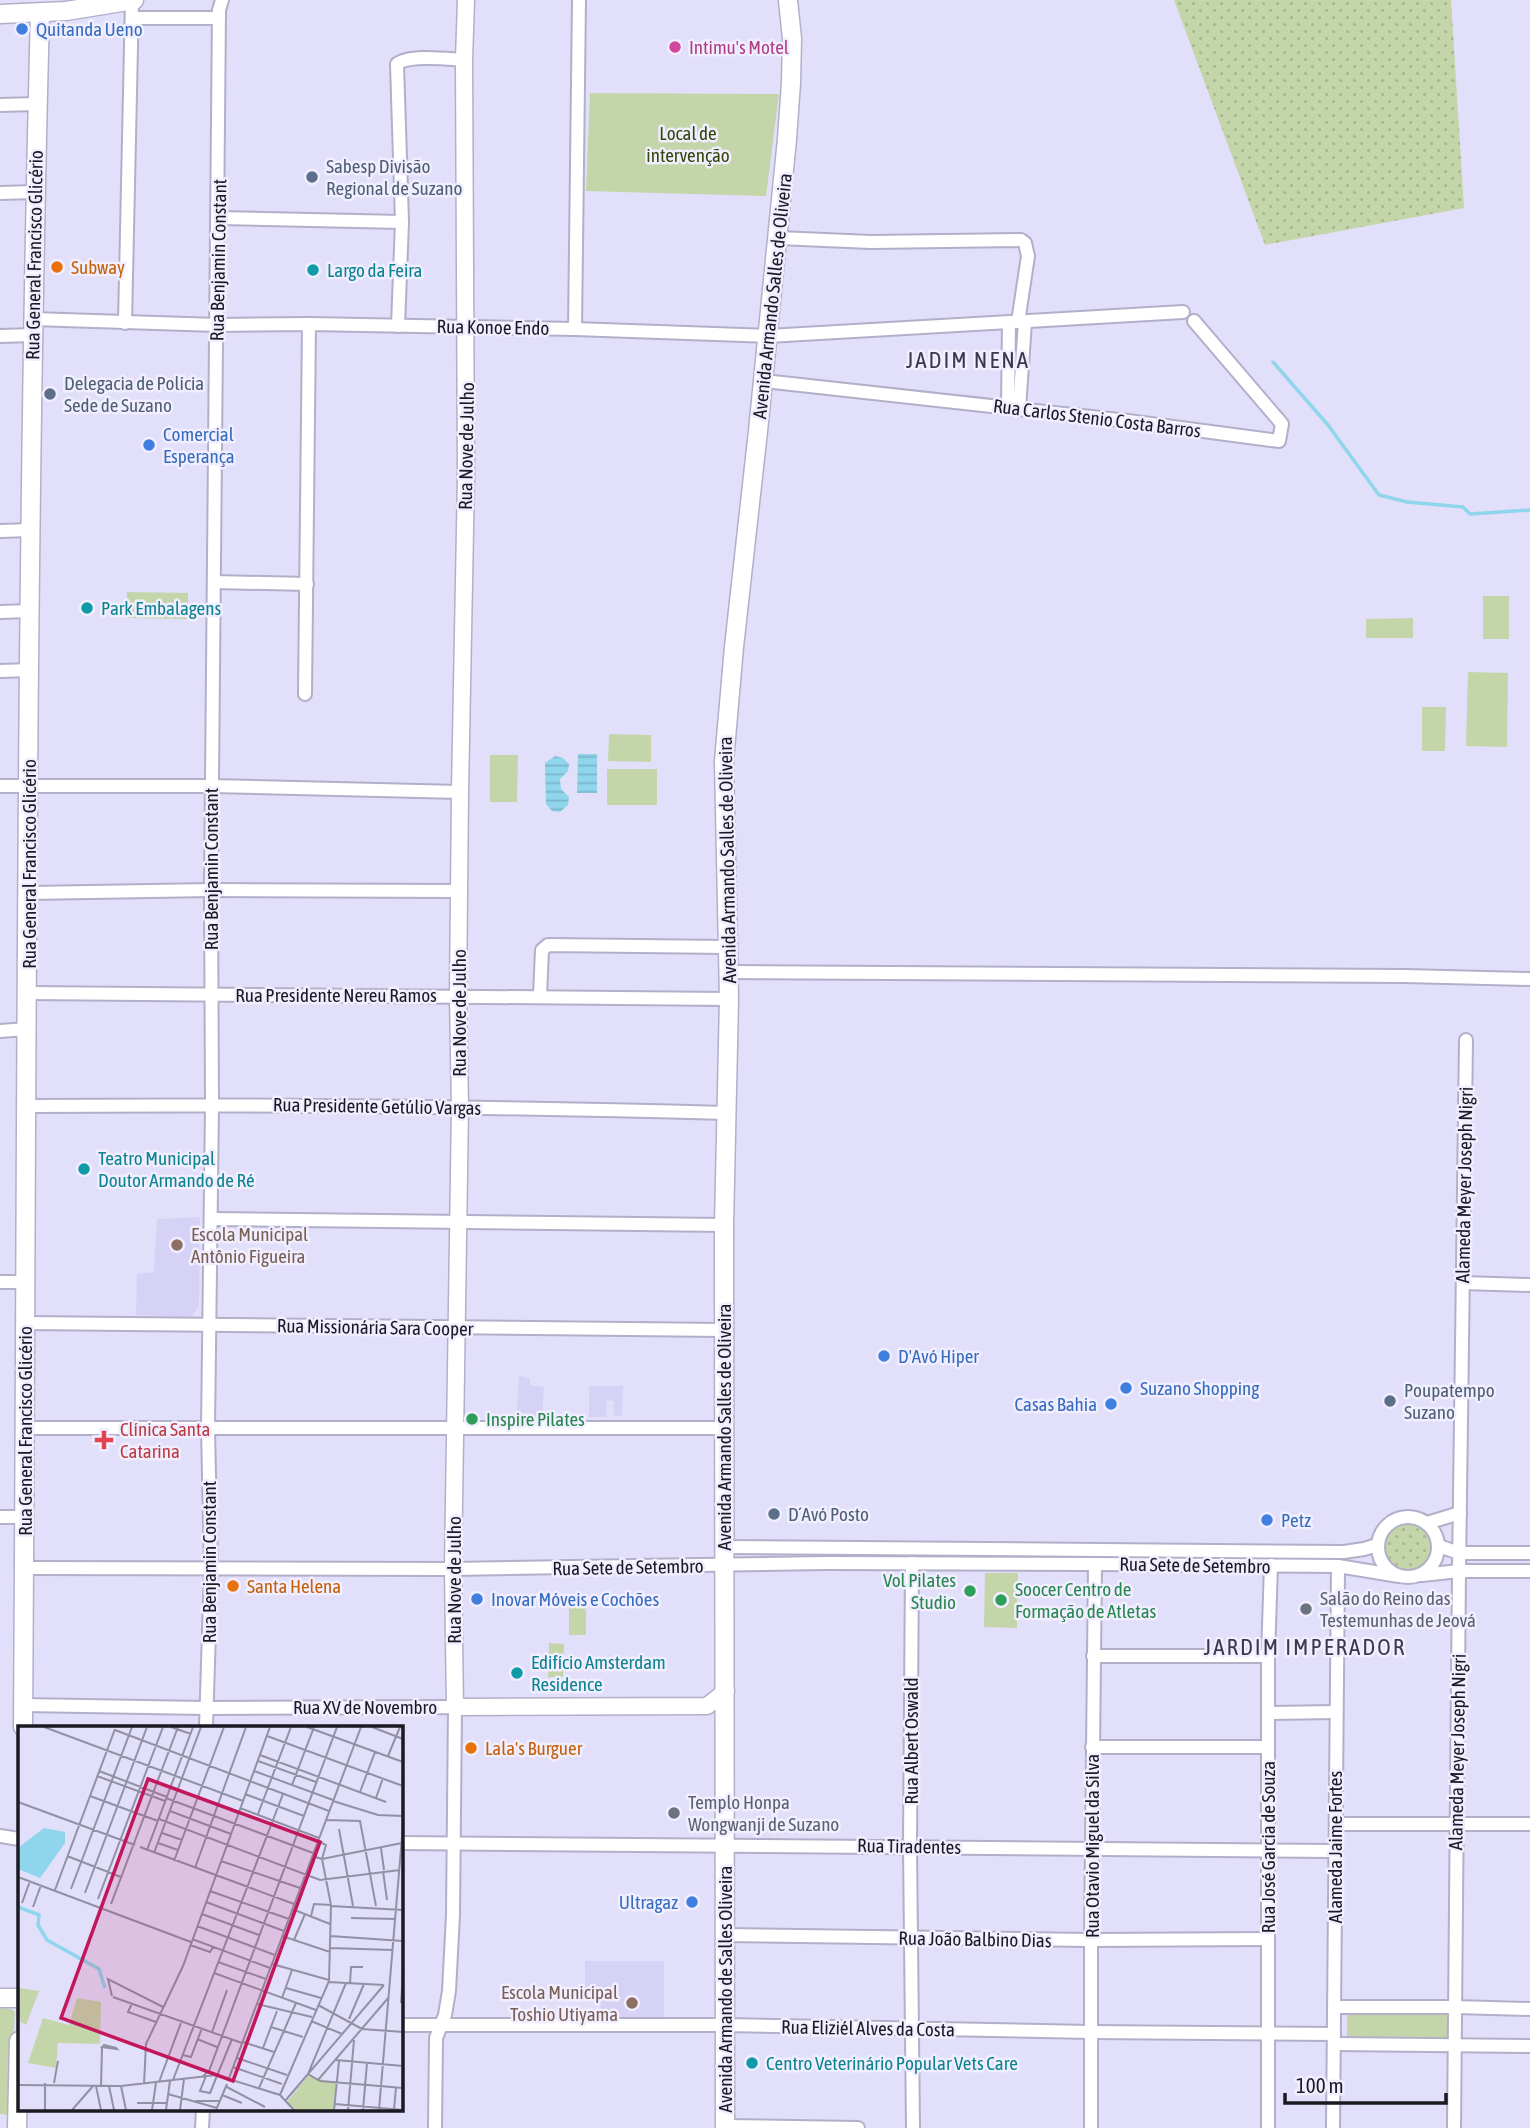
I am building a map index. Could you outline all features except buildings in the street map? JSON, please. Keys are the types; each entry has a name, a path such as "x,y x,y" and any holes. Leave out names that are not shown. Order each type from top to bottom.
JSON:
{"main road":[{"name":"Avenida Armando Salles de Oliveira","path":"726,1724 724,1225 729,999 724,780 726,729 764,380 791,83 792,39 788,0"},
{"path":"0,14 40,6 94,8 132,5"},
{"name":"Rua General Francisco Glicério","path":"23,1726 34,192 40,6"},
{"name":"Avenida Armando de Salles Oliveira","path":"725,2127 726,1724"},
{"path":"0,1998 18,1998"},
{"path":"17,2128 18,2084"}],"street":[{"name":"Rua Nove de Julho","path":"435,2128 436,2038 445,2015 449,1991 455,1843 453,1569 460,1107 460,792 466,475 466,0"},
{"path":"575,329 579,0"},
{"path":"125,323 132,5 219,7"},
{"name":"Rua Benjamin Constant","path":"206,1726 211,1568 208,1429 219,7"},
{"path":"398,326 402,222 397,64 411,58 464,60"},
{"path":"0,105 37,104"},
{"path":"0,193 34,192"},
{"path":"218,218 402,222"},
{"path":"778,238 871,242 1021,240 1025,243 1028,256 1018,322 1013,409"},
{"name":"Rua Konoe Endo","path":"0,337 33,327 125,323 467,326 768,336 1184,312"},
{"name":"Rua Carlos Stenio Costa Barros","path":"764,380 1279,441 1282,424 1194,321"},
{"path":"305,694 309,324"},
{"path":"0,531 31,530"},
{"path":"214,582 307,584"},
{"path":"0,612 30,611"},
{"path":"0,671 30,670"},
{"path":"0,786 212,786 460,792"},
{"path":"28,893 211,890 459,891"},
{"path":"540,996 542,950 548,945 728,947"},
{"path":"728,972 1530,979"},
{"name":"Rua Presidente Nereu Ramos","path":"28,993 729,999"},
{"path":"0,1031 27,1029"},
{"name":"Alameda Meyer Joseph Nigri","path":"1454,2128 1458,1571 1466,1040"},
{"name":"Rua Presidente Getúlio Vargas","path":"27,1106 460,1107 726,1112"},
{"path":"211,1219 724,1225"},
{"path":"0,1282 26,1282"},
{"path":"1463,1283 1530,1285"},
{"name":"Rua Missionária Sara Cooper","path":"26,1323 724,1330"},
{"path":"25,1428 724,1428"},
{"path":"1460,1513 1427,1522 1412,1517 1393,1520 1385,1527 1377,1545 1382,1564 1390,1572 1409,1577 1458,1571 1530,1570"},
{"path":"0,1517 24,1517"},
{"path":"1419,1576 1433,1564 1439,1546 1437,1537 1427,1522"},
{"name":"Rua Sete de Setembro","path":"725,1547 1344,1552 1377,1545"},
{"path":"1439,1546 1459,1553 1530,1553"},
{"name":"Rua Sete de Setembro","path":"24,1568 453,1569 912,1563 1271,1565 1338,1566 1399,1576"},
{"name":"Rua Albert Oswald","path":"912,1563 910,1846 914,2128"},
{"name":"Rua Otavio Miguel da Silva","path":"1091,2128 1095,1564"},
{"name":"Rua José Garcia de Souza","path":"1268,2128 1268,1656 1271,1565"},
{"name":"Alameda Jaime Fortes","path":"1333,2128 1338,1566"},
{"path":"1093,1656 1268,1656"},
{"path":"726,1691 707,1706 726,1724"},
{"name":"Rua XV de Novembro","path":"23,1705 206,1708 707,1706"},
{"path":"1268,1713 1336,1712"},
{"path":"1092,1747 1268,1747"},
{"path":"1336,1824 1530,1824"},
{"path":"0,1836 18,1839"},
{"name":"Rua Tiradentes","path":"402,1843 1334,1851"},
{"name":"Rua João Balbino Dias","path":"725,1935 1091,1941 1267,1939"},
{"path":"1335,2007 1530,2009"},
{"name":"Rua Eliziél Alves da Costa","path":"402,2025 725,2025 1266,2035 1456,2046 1530,2046"},
{"path":"202,2128 203,2110"},
{"path":"725,2127 858,2128"}],"shaded area":[{"name":"Escola Municipal Antônio Figueira","path":"200,1217 199,1307 191,1317 136,1315 137,1274 154,1272 157,1219"},
{"path":"519,1376 530,1378 530,1385 544,1387 542,1422 516,1420"},
{"path":"589,1386 623,1386 622,1416 613,1415 614,1401 607,1400 606,1417 589,1417"},
{"name":"Escola Municipal Toshio Utiyama","path":"585,1961 664,1961 664,2020 600,2018 601,1989 585,1988"}],"green space":[{"path":"1174,0 1451,0 1464,208 1265,245"},
{"name":"Local de intervenção","path":"590,93 779,94 766,196 586,191"},
{"path":"127,592 188,593 188,619 126,618"},
{"path":"1483,596 1509,596 1509,639 1483,639"},
{"path":"1413,618 1413,638 1366,638 1366,619"},
{"path":"1468,672 1508,673 1507,747 1466,746"},
{"path":"1422,707 1446,707 1445,751 1422,751"},
{"path":"609,734 651,735 651,762 608,761"},
{"path":"490,755 518,755 517,802 490,802"},
{"path":"607,769 657,769 657,805 607,805"},
{"path":"1408,1521 1418,1523 1426,1529 1432,1537 1432,1557 1426,1565 1418,1571 1408,1573 1398,1571 1390,1565 1384,1557 1382,1547 1384,1537 1390,1529 1398,1523"},
{"name":"Soocer Centro de Formação de Atletas","path":"985,1573 1018,1573 1017,1628 984,1627"},
{"path":"569,1598 586,1599 586,1635 569,1635"},
{"path":"549,1643 564,1644 563,1677 548,1677"},
{"path":"0,2008 15,2012 8,2115 0,2114"},
{"path":"1353,2012 1448,2013 1453,2021 1450,2041 1354,2042 1347,2038 1347,2015"}],"water":[{"path":"578,754 597,754 597,793 577,793"},
{"path":"555,756 563,758 569,764 568,771 560,779 561,789 569,797 568,805 560,812 552,811 546,804 545,763"}],"waterway":[{"path":"1273,362 1328,425 1379,495 1407,502 1463,507 1470,514 1530,510"}],"place":[{"name":"Quitanda Ueno","path":"22,29"},
{"name":"Intimu's Motel","path":"675,47"},
{"name":"Sabesp Divisão Regional de Suzano","path":"312,177"},
{"name":"Subway","path":"57,267"},
{"name":"Largo da Feira","path":"313,270"},
{"name":"Delegacia de Polícia Sede de Suzano","path":"50,394"},
{"name":"Comercial Esperança","path":"149,445"},
{"name":"Park Embalagens","path":"87,608"},
{"name":"Teatro Municipal Doutor Armando de Ré","path":"84,1169"},
{"name":"Escola Municipal Antônio Figueira","path":"177,1245"},
{"name":"D'Avó Hiper","path":"884,1356"},
{"name":"Suzano Shopping","path":"1126,1388"},
{"name":"Poupatempo Suzano","path":"1390,1401"},
{"name":"Casas Bahia","path":"1111,1404"},
{"name":"Inspire Pilates","path":"472,1419"},
{"name":"Clínica Santa Catarina","path":"104,1440"},
{"name":"D´Avó Posto","path":"774,1514"},
{"name":"Petz","path":"1267,1520"},
{"name":"Santa Helena","path":"233,1586"},
{"name":"Vol Pilates Studio","path":"970,1591"},
{"name":"Inovar Móveis e Cochões","path":"477,1599"},
{"name":"Soocer Centro de Formação de Atletas","path":"1001,1600"},
{"name":"Salão do Reino das Testemunhas de Jeová","path":"1306,1609"},
{"name":"Edifício Amsterdam Residence","path":"517,1673"},
{"name":"Lala's Burguer","path":"471,1748"},
{"name":"Templo Honpa Wongwanji de Suzano","path":"674,1813"},
{"name":"Ultragaz","path":"692,1902"},
{"name":"Escola Municipal Toshio Utiyama","path":"632,2003"},
{"name":"Centro Veterinário Popular Vets Care","path":"752,2063"}],"district":[{"name":"JADIM NENA","path":"968,360"},
{"name":"JARDIM IMPERADOR","path":"1305,1647"}]}
